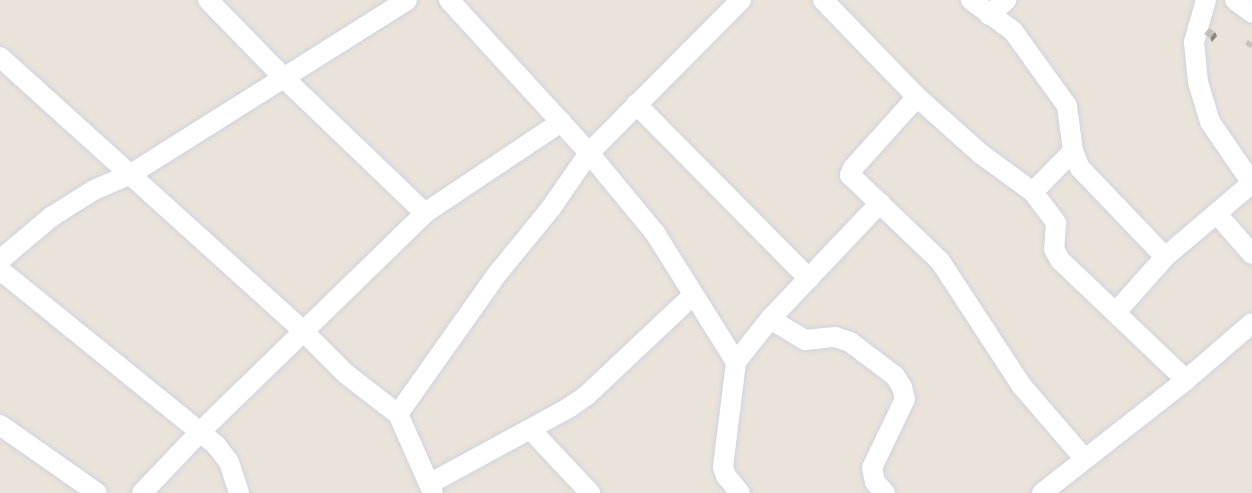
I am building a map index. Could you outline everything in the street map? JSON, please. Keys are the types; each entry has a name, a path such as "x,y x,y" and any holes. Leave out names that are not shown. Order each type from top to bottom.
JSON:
{"street":[{"path":"208,0 284,78 425,213"},
{"path":"0,260 51,217 94,190 131,174 407,0"},
{"path":"398,414 498,273 551,208 589,153 741,0"},
{"path":"823,0 917,97 981,154 1033,192 1056,224 1054,249 1060,260 1186,380"},
{"path":"971,0 1013,31 1067,106 1073,151 1080,168 1165,257"},
{"path":"989,15 1006,0"},
{"path":"1116,312 1165,257 1252,183 1210,122 1198,81 1194,42 1206,0"},
{"path":"1235,0 1252,13"},
{"path":"457,2 589,153 655,233 692,296 736,363"},
{"path":"0,57 304,332 346,375 398,414 431,489 586,396 692,296"},
{"path":"917,97 853,168 850,175 940,261 1021,385 1084,458"},
{"path":"636,104 808,279"},
{"path":"142,493 201,431 425,213 561,122"},
{"path":"1033,192 1073,151"},
{"path":"740,493 726,476 723,467 736,363 770,319 880,203"},
{"path":"1216,214 1252,254"},
{"path":"0,270 201,431 229,462 239,493"},
{"path":"770,319 805,340 835,337 850,342 896,376 905,399 872,468 875,482 885,493"},
{"path":"1042,493 1186,380 1252,323"},
{"path":"0,425 97,493"},
{"path":"530,429 590,493"}],"building":[{"path":"1209,28 1215,32 1210,38 1204,34"},
{"path":"1248,40 1252,43 1250,48 1245,44"}]}
